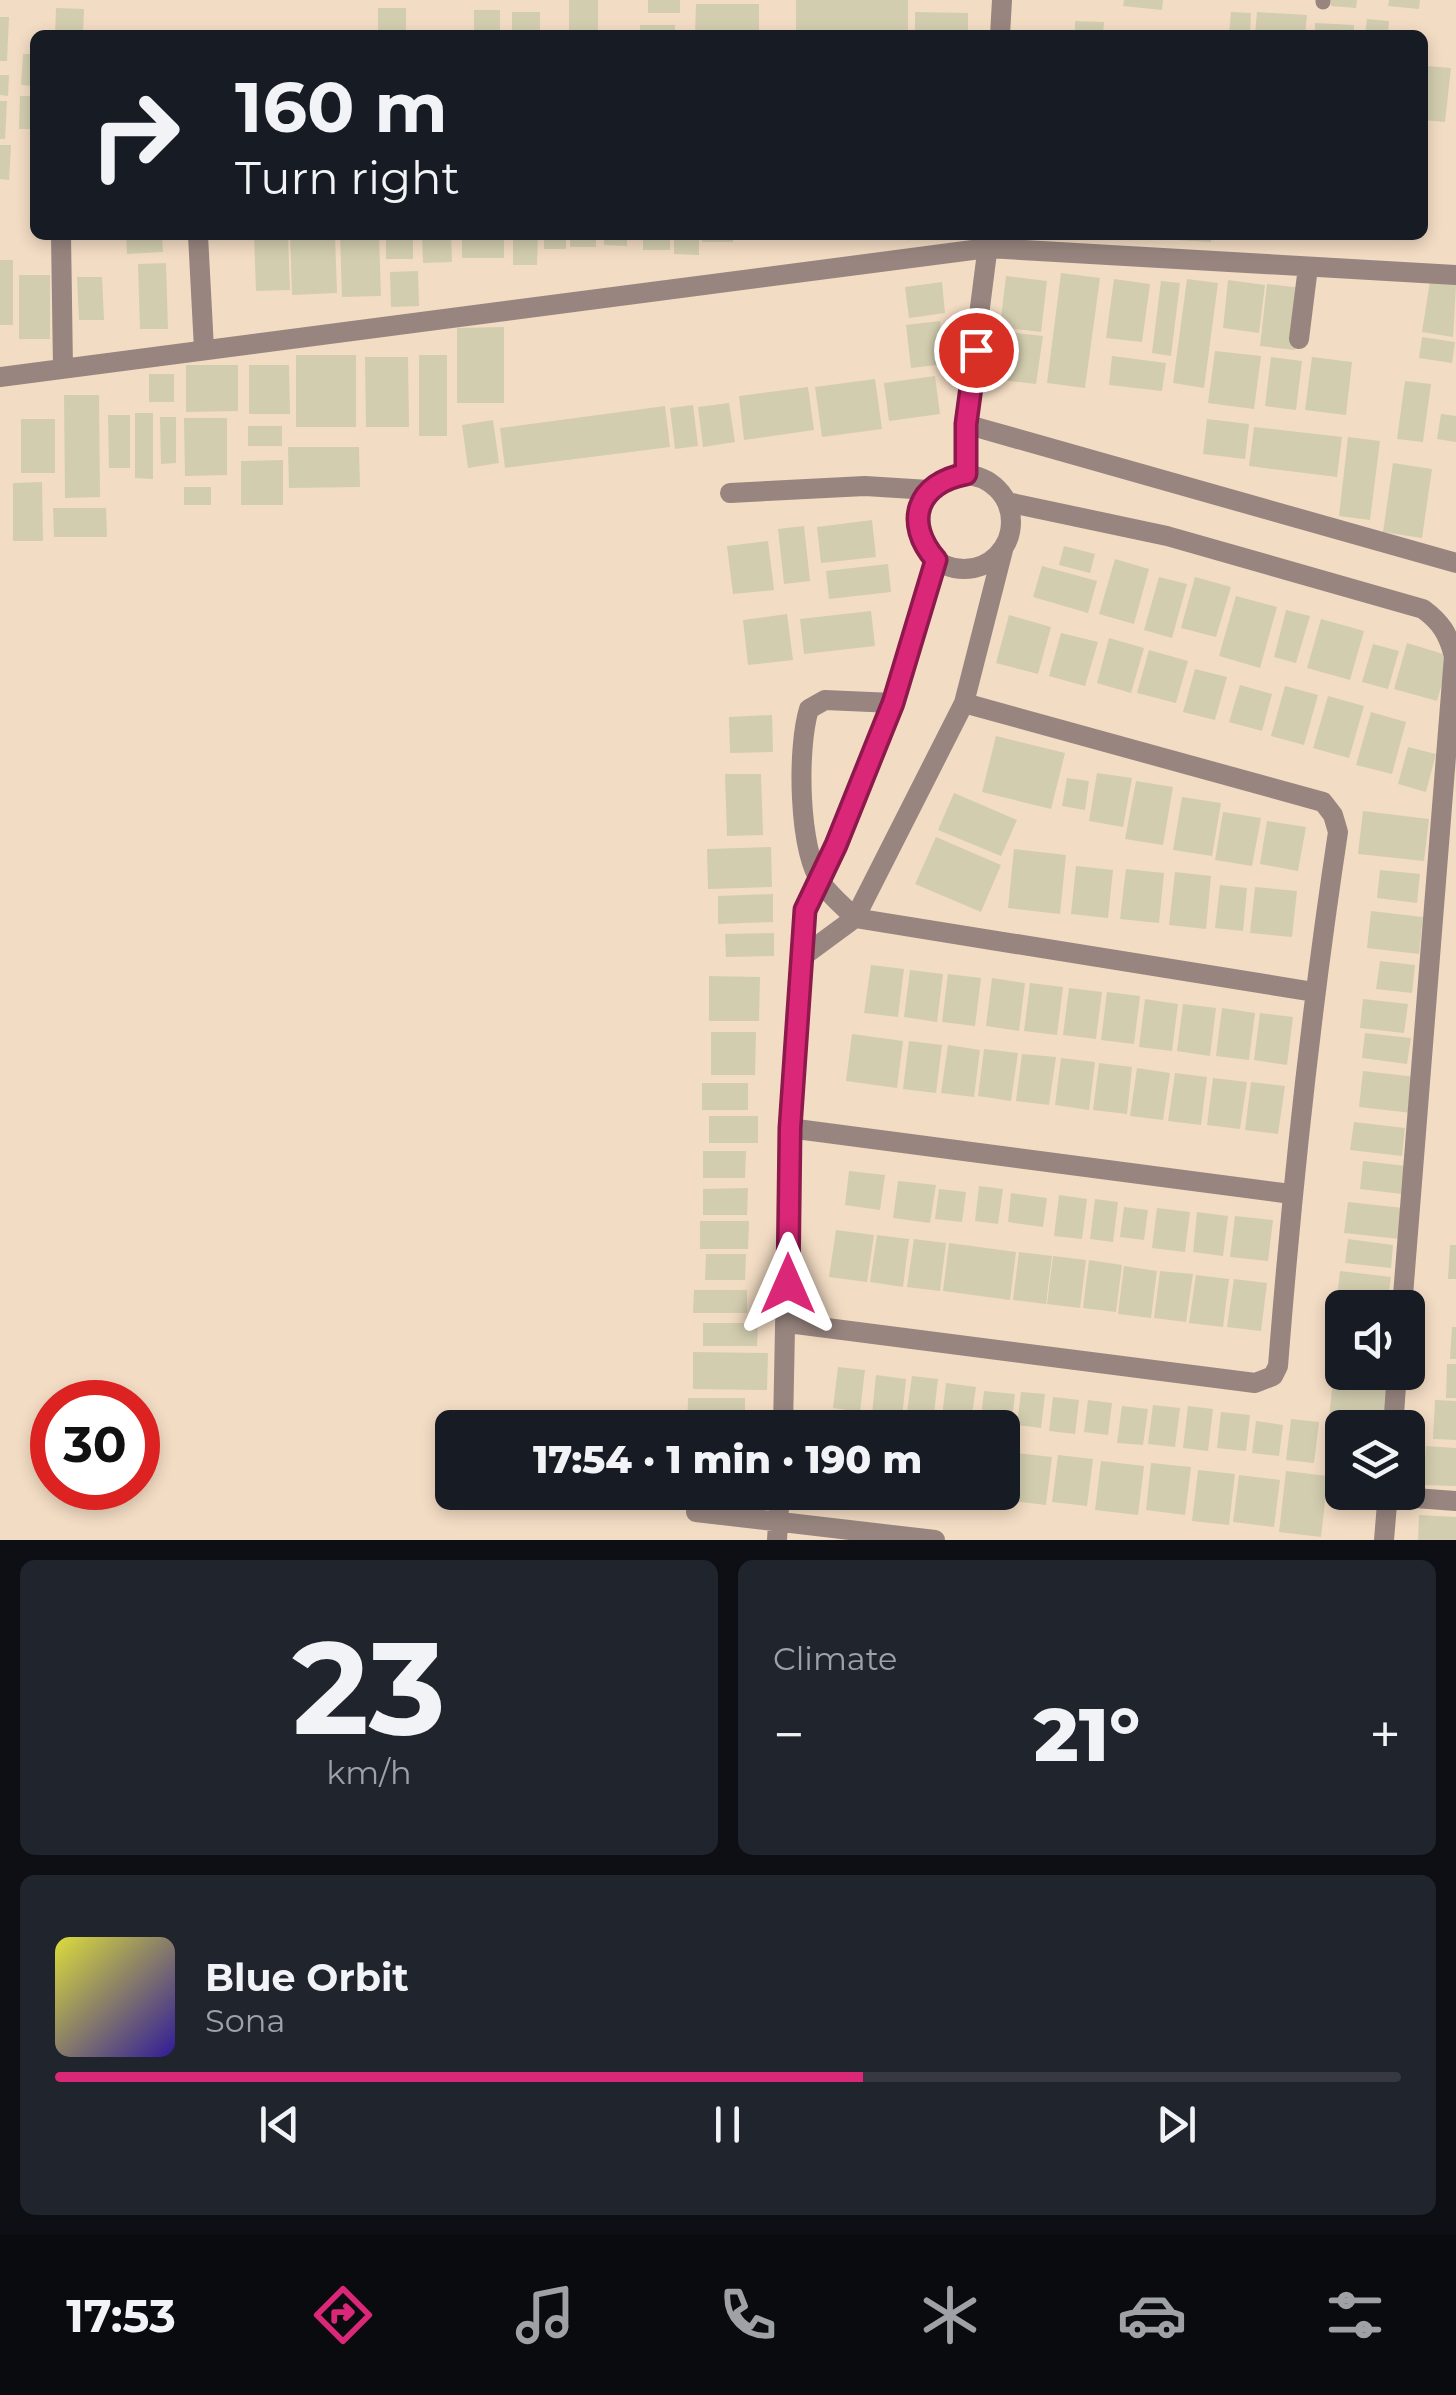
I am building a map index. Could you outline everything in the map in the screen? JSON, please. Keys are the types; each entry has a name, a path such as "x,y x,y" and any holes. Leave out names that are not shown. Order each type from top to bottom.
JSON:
{"street":[{"path":"1000,30 1002,0"},
{"path":"61,240 63,368"},
{"path":"198,240 204,349"},
{"path":"0,376 989,241 1456,275"},
{"path":"966,474 966,424 989,241"},
{"path":"1299,339 1308,267"},
{"path":"966,424 1456,564"},
{"path":"802,957 855,918 964,703 1010,534 1008,502 984,478 966,474 946,478 929,490 919,508 917,526 923,545 936,560 952,568 971,568 989,562 1003,550"},
{"path":"730,493 865,486 929,490"},
{"path":"1008,502 1168,536 1423,610 1448,634 1454,656 1403,1290"},
{"path":"784,1410 790,1128 805,910 893,703 936,560"},
{"path":"893,703 824,700 809,709 804,725 801,818 820,882 855,918 1314,992"},
{"path":"788,1323 1255,1383 1273,1376 1278,1366 1291,1194 1314,992 1338,832 1333,815 1322,802 964,703"},
{"path":"790,1128 1291,1194"},
{"path":"1425,1497 1456,1500"},
{"path":"1384,1540 1387,1510"},
{"path":"696,1512 778,1531 935,1540"}],"building":[{"path":"569,0 598,0 598,30 569,30"},
{"path":"648,0 680,0 680,13 648,13"},
{"path":"796,0 908,0 908,30 796,30"},
{"path":"1124,0 1163,0 1162,10 1123,6"},
{"path":"1331,0 1357,0 1356,8 1331,6"},
{"path":"1389,0 1420,0 1419,9 1388,6"},
{"path":"696,4 759,4 759,30 695,30"},
{"path":"56,8 84,9 83,30 55,30"},
{"path":"378,8 406,8 406,30 378,30"},
{"path":"474,10 500,10 500,30 474,30"},
{"path":"512,12 540,12 540,30 512,30"},
{"path":"915,12 968,13 968,30 915,30"},
{"path":"1231,12 1251,13 1250,30 1229,30"},
{"path":"1257,12 1307,15 1306,30 1255,30"},
{"path":"0,17 9,17 7,61 0,61"},
{"path":"1367,19 1389,21 1388,30 1366,30"},
{"path":"1075,21 1104,22 1103,30 1075,30"},
{"path":"1315,23 1354,25 1354,30 1315,30"},
{"path":"640,25 675,25 675,30 640,30"},
{"path":"23,54 30,54 30,86 21,85"},
{"path":"1428,66 1451,68 1445,122 1428,121"},
{"path":"0,75 9,75 8,96 0,95"},
{"path":"20,96 30,96 30,129 19,129"},
{"path":"0,101 7,101 5,139 0,139"},
{"path":"0,145 11,145 9,180 0,179"},
{"path":"126,240 162,240 163,252 127,254"},
{"path":"254,240 288,240 290,290 256,291"},
{"path":"290,240 335,240 337,293 292,295"},
{"path":"340,240 379,240 381,296 342,297"},
{"path":"386,240 413,240 413,259 386,259"},
{"path":"422,240 451,240 452,262 423,263"},
{"path":"462,240 504,240 504,258 462,258"},
{"path":"513,240 538,240 537,265 513,265"},
{"path":"544,240 566,240 566,249 544,249"},
{"path":"570,240 596,240 596,247 570,247"},
{"path":"604,240 627,240 627,246 604,245"},
{"path":"643,240 670,240 670,250 643,250"},
{"path":"674,240 699,240 699,255 674,254"},
{"path":"0,260 13,260 13,325 0,325"},
{"path":"166,263 168,329 140,329 138,264"},
{"path":"418,271 419,306 391,307 390,272"},
{"path":"1061,273 1100,278 1085,388 1047,383"},
{"path":"19,275 50,275 50,339 19,339"},
{"path":"1006,276 1047,281 1041,332 1000,327"},
{"path":"77,277 102,277 104,320 79,320"},
{"path":"1114,279 1150,284 1142,342 1106,338"},
{"path":"1187,279 1218,283 1204,388 1173,383"},
{"path":"1228,280 1265,285 1259,333 1223,328"},
{"path":"1161,281 1180,283 1171,356 1152,353"},
{"path":"1430,281 1456,285 1453,337 1422,332"},
{"path":"942,282 945,313 909,318 905,287"},
{"path":"1267,284 1302,288 1295,350 1260,346"},
{"path":"940,321 945,364 911,368 906,325"},
{"path":"504,327 504,403 457,403 457,328"},
{"path":"999,331 1043,336 1036,384 992,379"},
{"path":"1422,337 1455,342 1452,363 1419,358"},
{"path":"1215,351 1261,356 1254,409 1208,403"},
{"path":"296,355 356,355 356,427 296,427"},
{"path":"419,355 447,355 447,436 419,436"},
{"path":"1112,356 1166,363 1162,391 1109,385"},
{"path":"365,357 408,357 409,427 366,427"},
{"path":"1271,357 1302,361 1296,410 1265,406"},
{"path":"1312,357 1352,362 1346,415 1305,410"},
{"path":"186,365 238,365 238,411 186,412"},
{"path":"249,365 289,365 290,414 249,414"},
{"path":"149,374 174,374 174,402 149,402"},
{"path":"935,376 940,414 889,421 884,383"},
{"path":"875,379 882,429 822,437 815,387"},
{"path":"1405,381 1431,384 1423,442 1397,439"},
{"path":"808,387 814,430 744,440 739,396"},
{"path":"64,395 99,395 100,497 65,498"},
{"path":"729,403 735,442 703,447 698,407"},
{"path":"693,405 698,446 675,449 670,408"},
{"path":"665,406 670,447 505,468 500,428"},
{"path":"135,413 153,413 153,479 135,478"},
{"path":"1441,414 1456,416 1456,442 1437,439"},
{"path":"108,415 130,415 130,468 109,468"},
{"path":"160,417 176,417 176,463 161,464"},
{"path":"184,418 227,418 227,475 185,476"},
{"path":"21,419 55,419 55,473 21,473"},
{"path":"1207,419 1249,424 1245,459 1203,454"},
{"path":"493,420 499,463 468,468 462,425"},
{"path":"248,426 282,426 282,446 248,446"},
{"path":"1254,427 1342,437 1337,477 1249,466"},
{"path":"1348,437 1380,441 1370,520 1339,516"},
{"path":"288,447 359,447 360,487 289,488"},
{"path":"283,460 283,505 241,505 241,461"},
{"path":"1393,463 1432,469 1422,538 1383,532"},
{"path":"42,482 43,541 13,541 13,483"},
{"path":"184,487 211,487 211,505 184,505"},
{"path":"53,508 106,508 107,537 54,537"},
{"path":"872,520 876,557 821,563 817,527"},
{"path":"804,526 810,581 784,584 778,529"},
{"path":"768,541 774,590 733,594 727,546"},
{"path":"1064,546 1095,554 1090,573 1059,565"},
{"path":"1115,559 1149,569 1134,624 1099,614"},
{"path":"888,564 891,592 829,599 826,571"},
{"path":"1042,566 1097,581 1088,613 1033,597"},
{"path":"1159,577 1187,584 1172,638 1144,630"},
{"path":"1195,577 1231,587 1216,637 1181,628"},
{"path":"1236,596 1277,607 1260,668 1219,656"},
{"path":"1286,610 1310,616 1296,663 1274,657"},
{"path":"871,611 875,646 804,654 800,619"},
{"path":"787,614 793,660 748,665 743,620"},
{"path":"1009,615 1051,627 1038,674 996,663"},
{"path":"1321,619 1364,631 1350,680 1307,668"},
{"path":"1061,633 1098,642 1085,686 1049,676"},
{"path":"1109,638 1144,648 1131,693 1097,683"},
{"path":"1407,643 1450,656 1437,701 1394,689"},
{"path":"1373,644 1399,651 1388,689 1362,682"},
{"path":"1149,650 1188,661 1176,703 1137,693"},
{"path":"1195,669 1227,677 1215,720 1183,712"},
{"path":"1240,685 1272,694 1262,731 1229,722"},
{"path":"1285,686 1318,695 1304,745 1271,736"},
{"path":"1328,696 1364,706 1349,758 1313,748"},
{"path":"1371,712 1406,722 1392,774 1356,765"},
{"path":"772,715 773,752 730,753 729,717"},
{"path":"996,736 1065,753 1051,809 982,792"},
{"path":"1408,747 1436,754 1426,792 1398,784"},
{"path":"1097,773 1132,778 1123,827 1089,821"},
{"path":"725,774 761,774 763,835 727,836"},
{"path":"1067,778 1089,781 1085,810 1062,806"},
{"path":"1136,781 1173,787 1163,845 1125,839"},
{"path":"954,793 1017,820 1001,856 938,830"},
{"path":"1182,797 1221,803 1212,856 1173,850"},
{"path":"1363,811 1429,819 1424,861 1358,854"},
{"path":"1223,812 1261,818 1252,866 1215,860"},
{"path":"1267,821 1306,827 1298,871 1260,864"},
{"path":"936,837 1001,865 981,912 915,884"},
{"path":"771,847 772,887 708,889 707,849"},
{"path":"1014,849 1066,855 1060,914 1008,908"},
{"path":"1076,866 1113,870 1108,918 1071,914"},
{"path":"1126,869 1164,873 1159,923 1120,919"},
{"path":"1380,870 1420,874 1417,903 1377,898"},
{"path":"1175,872 1211,876 1206,929 1169,925"},
{"path":"1220,885 1247,888 1243,931 1215,928"},
{"path":"1255,887 1297,891 1292,937 1250,933"},
{"path":"773,894 773,922 718,924 718,896"},
{"path":"1371,911 1423,917 1419,954 1367,948"},
{"path":"774,933 774,956 726,957 725,934"},
{"path":"1380,961 1415,965 1412,993 1376,989"},
{"path":"871,965 904,969 898,1017 864,1013"},
{"path":"910,970 943,974 937,1022 904,1017"},
{"path":"948,974 981,978 975,1026 942,1022"},
{"path":"709,976 760,977 759,1021 709,1021"},
{"path":"992,978 1025,983 1019,1031 986,1026"},
{"path":"1030,983 1063,987 1057,1035 1024,1031"},
{"path":"1069,988 1102,992 1096,1039 1063,1035"},
{"path":"1107,992 1140,996 1134,1044 1101,1040"},
{"path":"1145,999 1178,1004 1172,1051 1139,1047"},
{"path":"1363,999 1408,1004 1404,1033 1360,1028"},
{"path":"1183,1004 1216,1008 1210,1056 1177,1051"},
{"path":"1222,1008 1255,1013 1249,1060 1216,1056"},
{"path":"1260,1013 1293,1017 1287,1065 1254,1060"},
{"path":"711,1032 756,1032 755,1075 711,1075"},
{"path":"1365,1033 1411,1038 1407,1064 1362,1058"},
{"path":"852,1034 903,1041 897,1088 846,1081"},
{"path":"909,1041 942,1045 936,1093 903,1089"},
{"path":"948,1045 980,1050 974,1097 941,1093"},
{"path":"984,1049 1018,1053 1011,1101 978,1096"},
{"path":"1022,1054 1056,1057 1049,1105 1016,1101"},
{"path":"1061,1058 1095,1062 1089,1110 1055,1105"},
{"path":"1099,1063 1132,1067 1127,1114 1093,1110"},
{"path":"1137,1068 1170,1073 1163,1120 1130,1116"},
{"path":"1363,1071 1416,1077 1412,1113 1359,1107"},
{"path":"1175,1073 1207,1077 1201,1125 1168,1121"},
{"path":"1213,1078 1247,1082 1240,1129 1207,1125"},
{"path":"1251,1082 1285,1086 1278,1134 1245,1130"},
{"path":"702,1083 748,1083 748,1110 702,1110"},
{"path":"709,1116 758,1116 758,1143 709,1143"},
{"path":"1354,1122 1405,1128 1402,1156 1350,1150"},
{"path":"703,1151 746,1151 745,1178 703,1178"},
{"path":"1363,1161 1406,1166 1402,1194 1360,1189"},
{"path":"849,1171 885,1175 880,1210 845,1205"},
{"path":"898,1181 936,1185 930,1223 893,1218"},
{"path":"979,1186 1003,1189 998,1224 975,1221"},
{"path":"748,1188 747,1215 703,1215 703,1189"},
{"path":"939,1189 966,1192 962,1222 935,1219"},
{"path":"1011,1193 1047,1198 1043,1227 1008,1222"},
{"path":"1059,1195 1087,1199 1082,1239 1054,1236"},
{"path":"1095,1199 1118,1202 1113,1242 1090,1239"},
{"path":"1348,1202 1403,1208 1400,1239 1344,1233"},
{"path":"1124,1207 1148,1210 1144,1240 1120,1237"},
{"path":"1157,1208 1190,1212 1185,1252 1152,1248"},
{"path":"1197,1212 1228,1216 1223,1256 1193,1252"},
{"path":"1235,1216 1273,1220 1268,1261 1230,1257"},
{"path":"700,1221 749,1221 748,1249 700,1249"},
{"path":"836,1230 874,1235 867,1282 829,1277"},
{"path":"877,1235 909,1239 903,1287 870,1282"},
{"path":"914,1239 946,1243 940,1291 907,1287"},
{"path":"1348,1239 1393,1245 1391,1268 1345,1263"},
{"path":"949,1243 1016,1252 1010,1300 943,1291"},
{"path":"1450,1245 1456,1245 1456,1279 1448,1279"},
{"path":"1019,1252 1052,1256 1046,1304 1013,1300"},
{"path":"706,1254 746,1254 745,1280 705,1280"},
{"path":"1053,1256 1086,1260 1080,1308 1047,1304"},
{"path":"1089,1260 1122,1265 1116,1312 1083,1308"},
{"path":"1124,1266 1157,1271 1151,1318 1118,1314"},
{"path":"1160,1271 1193,1274 1186,1322 1154,1318"},
{"path":"1340,1271 1391,1277 1389,1290 1338,1290"},
{"path":"1196,1275 1229,1279 1223,1327 1189,1323"},
{"path":"1234,1279 1267,1283 1261,1331 1227,1327"},
{"path":"694,1290 747,1290 747,1313 693,1313"},
{"path":"703,1323 758,1323 757,1346 703,1346"},
{"path":"1452,1327 1456,1327 1456,1359 1450,1359"},
{"path":"693,1352 768,1353 767,1390 693,1389"},
{"path":"1447,1364 1456,1364 1456,1398 1446,1398"},
{"path":"838,1367 865,1370 860,1410 833,1408"},
{"path":"876,1375 906,1379 903,1410 872,1410"},
{"path":"912,1376 938,1379 934,1410 907,1410"},
{"path":"946,1383 976,1387 973,1410 943,1410"},
{"path":"1332,1390 1392,1390 1389,1410 1330,1410"},
{"path":"984,1391 1015,1394 1013,1410 982,1410"},
{"path":"1021,1392 1045,1394 1041,1428 1020,1425"},
{"path":"1053,1397 1079,1400 1075,1434 1049,1431"},
{"path":"688,1398 745,1398 745,1410 688,1410"},
{"path":"1088,1400 1112,1403 1108,1435 1084,1432"},
{"path":"1435,1400 1456,1401 1456,1440 1433,1439"},
{"path":"1153,1405 1180,1408 1175,1447 1148,1444"},
{"path":"1122,1406 1148,1409 1143,1445 1117,1443"},
{"path":"1188,1406 1213,1409 1208,1451 1183,1448"},
{"path":"1221,1412 1250,1415 1246,1451 1217,1448"},
{"path":"1291,1419 1319,1422 1314,1463 1286,1460"},
{"path":"1256,1421 1283,1425 1279,1456 1252,1453"},
{"path":"1426,1446 1456,1448 1456,1486 1425,1485"},
{"path":"1020,1453 1052,1457 1046,1505 1020,1502"},
{"path":"1058,1455 1093,1459 1087,1506 1052,1502"},
{"path":"1101,1461 1144,1466 1138,1515 1095,1510"},
{"path":"1151,1463 1191,1467 1185,1515 1146,1510"},
{"path":"1198,1470 1235,1474 1229,1525 1192,1521"},
{"path":"1286,1471 1325,1476 1321,1537 1279,1532"},
{"path":"1239,1475 1280,1480 1274,1527 1233,1522"},
{"path":"1419,1515 1456,1517 1456,1540 1418,1540"}],"route":[{"path":"788,1284 790,1128 805,910 836,845 893,703 936,560 923,545 917,526 919,508 929,490 946,478 966,474 966,424 976,350"}]}
